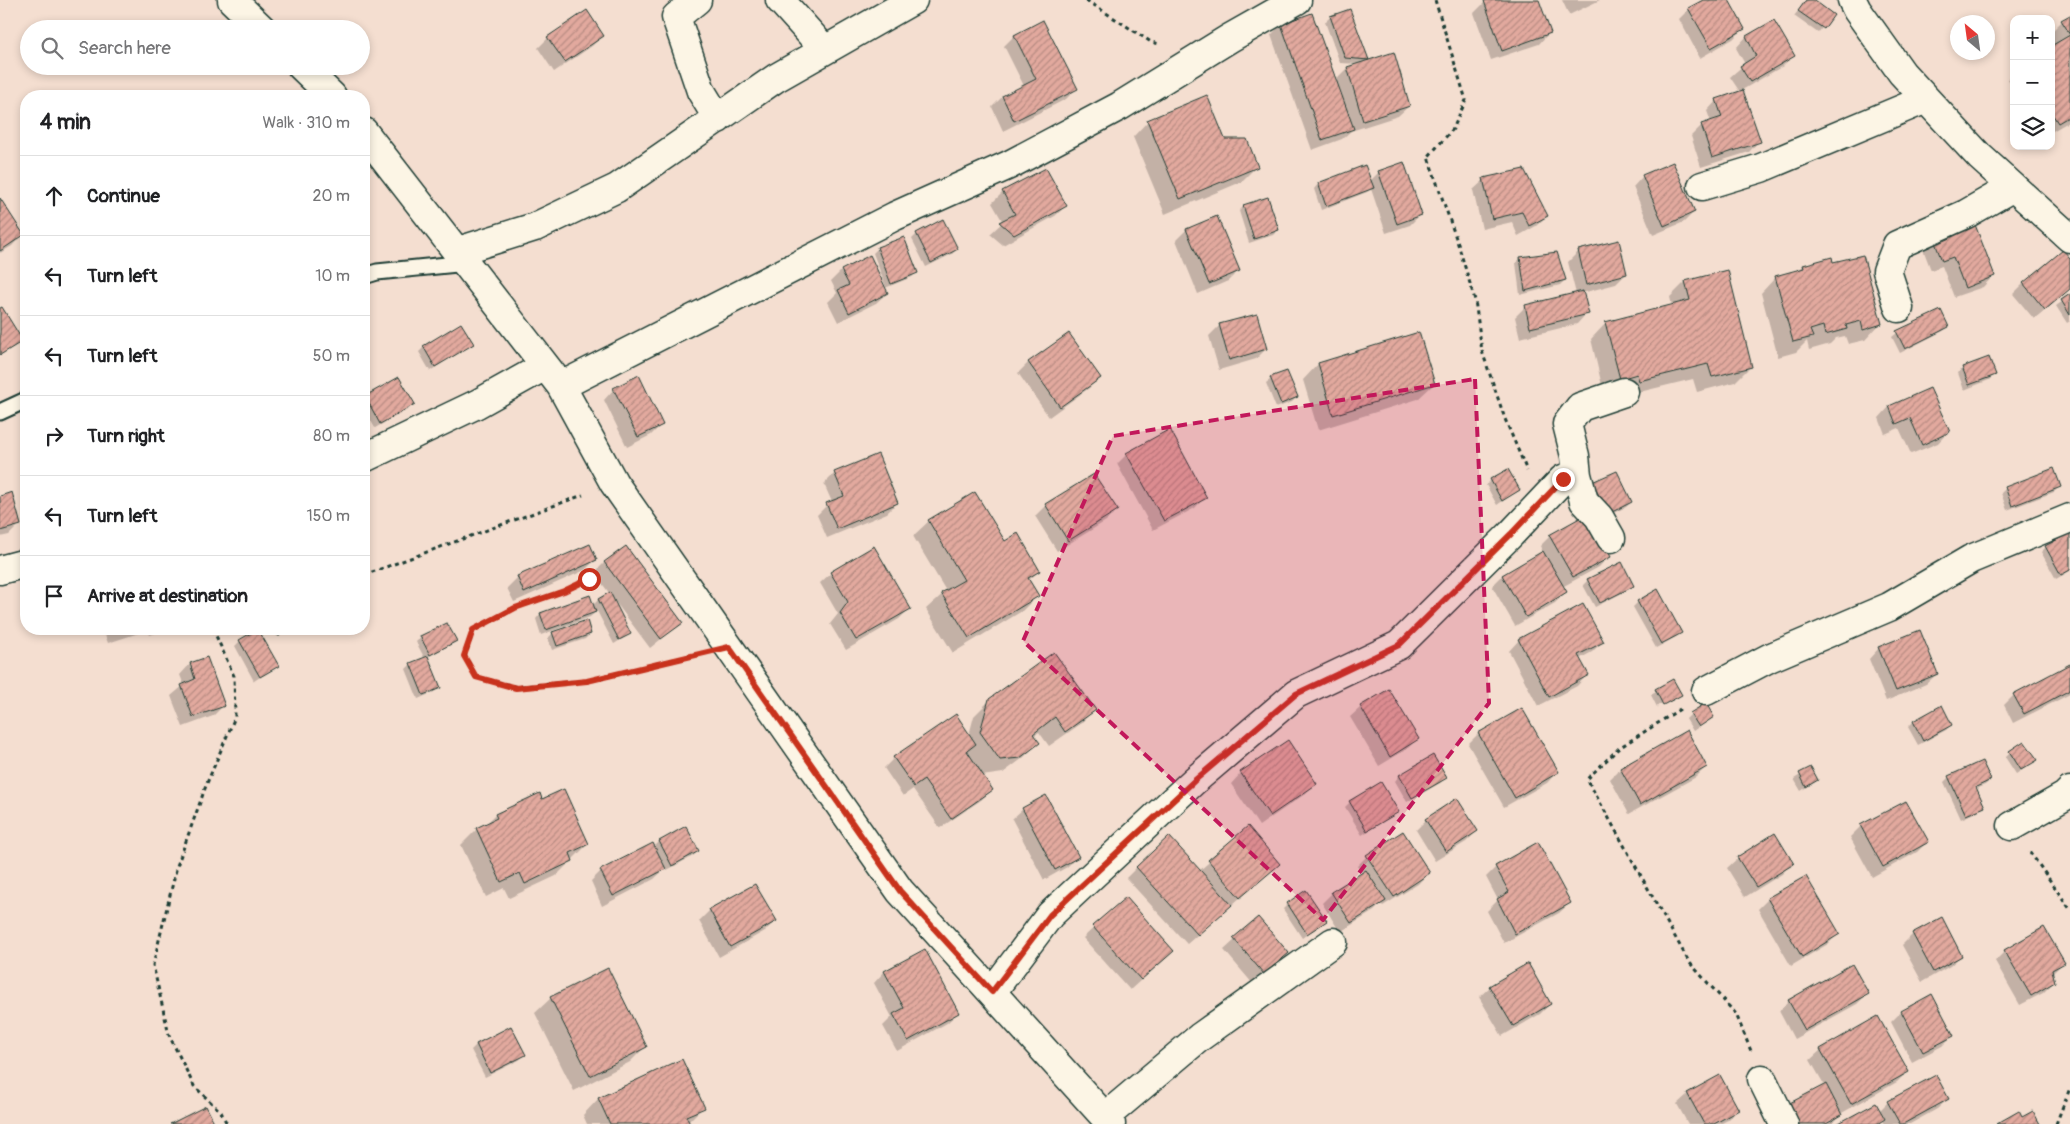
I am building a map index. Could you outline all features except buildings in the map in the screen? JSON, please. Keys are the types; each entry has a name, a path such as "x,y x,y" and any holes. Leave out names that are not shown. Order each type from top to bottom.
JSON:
{"street":[{"path":"234,0 253,20"},
{"path":"698,0 676,17 701,91 718,119"},
{"path":"780,0 825,50"},
{"path":"462,257 535,227 617,188 776,78 913,0"},
{"path":"370,455 477,404 553,376 895,216 1009,165 1120,106 1205,53 1297,0"},
{"path":"1852,0 1895,64 1926,99 1980,157 2070,238"},
{"path":"310,75 326,90"},
{"path":"1702,186 1761,168 1926,99"},
{"path":"370,140 553,376 614,483 900,891 1108,1120 1200,1036 1333,942"},
{"path":"1899,308 1887,271 1896,245 1966,214 2013,187"},
{"path":"1611,538 1599,517 1584,502 1567,424 1580,407 1624,392"},
{"path":"992,992 1050,915 1194,781 1296,694 1399,645 1563,479 1577,474"},
{"path":"1706,691 1769,658 1888,607 1971,559 2070,518"},
{"path":"0,570 20,565"},
{"path":"2012,826 2065,796 2070,791"},
{"path":"1762,1079 1784,1124"}],"lane":[{"path":"370,274 462,257"},
{"path":"0,412 20,403"}],"path":[{"path":"1086,0 1151,42 1205,53"},
{"path":"1436,0 1466,100 1453,129 1428,157 1472,291 1482,350 1505,419 1528,475 1547,497"},
{"path":"370,573 614,483"},
{"path":"589,579 564,591 515,608 473,630 464,656 476,677 516,688 587,681 729,647"},
{"path":"216,635 234,676 235,717 206,782 177,866 153,965 169,1035 194,1086 221,1112 227,1124"},
{"path":"1706,691 1619,748 1587,779 1689,962 1736,1014 1762,1079"},
{"path":"2012,826 2070,909"},
{"path":"2056,1124 2070,1088"}],"highlighted area":[{"path":"1475,379 1489,703 1323,920 1023,641 1113,436"}],"route":[{"path":"589,579 564,591 515,608 473,630 464,656 476,677 516,688 587,681 729,647 900,891 992,992 1050,915 1194,781 1296,694 1399,645 1511,534 1563,479"}]}
